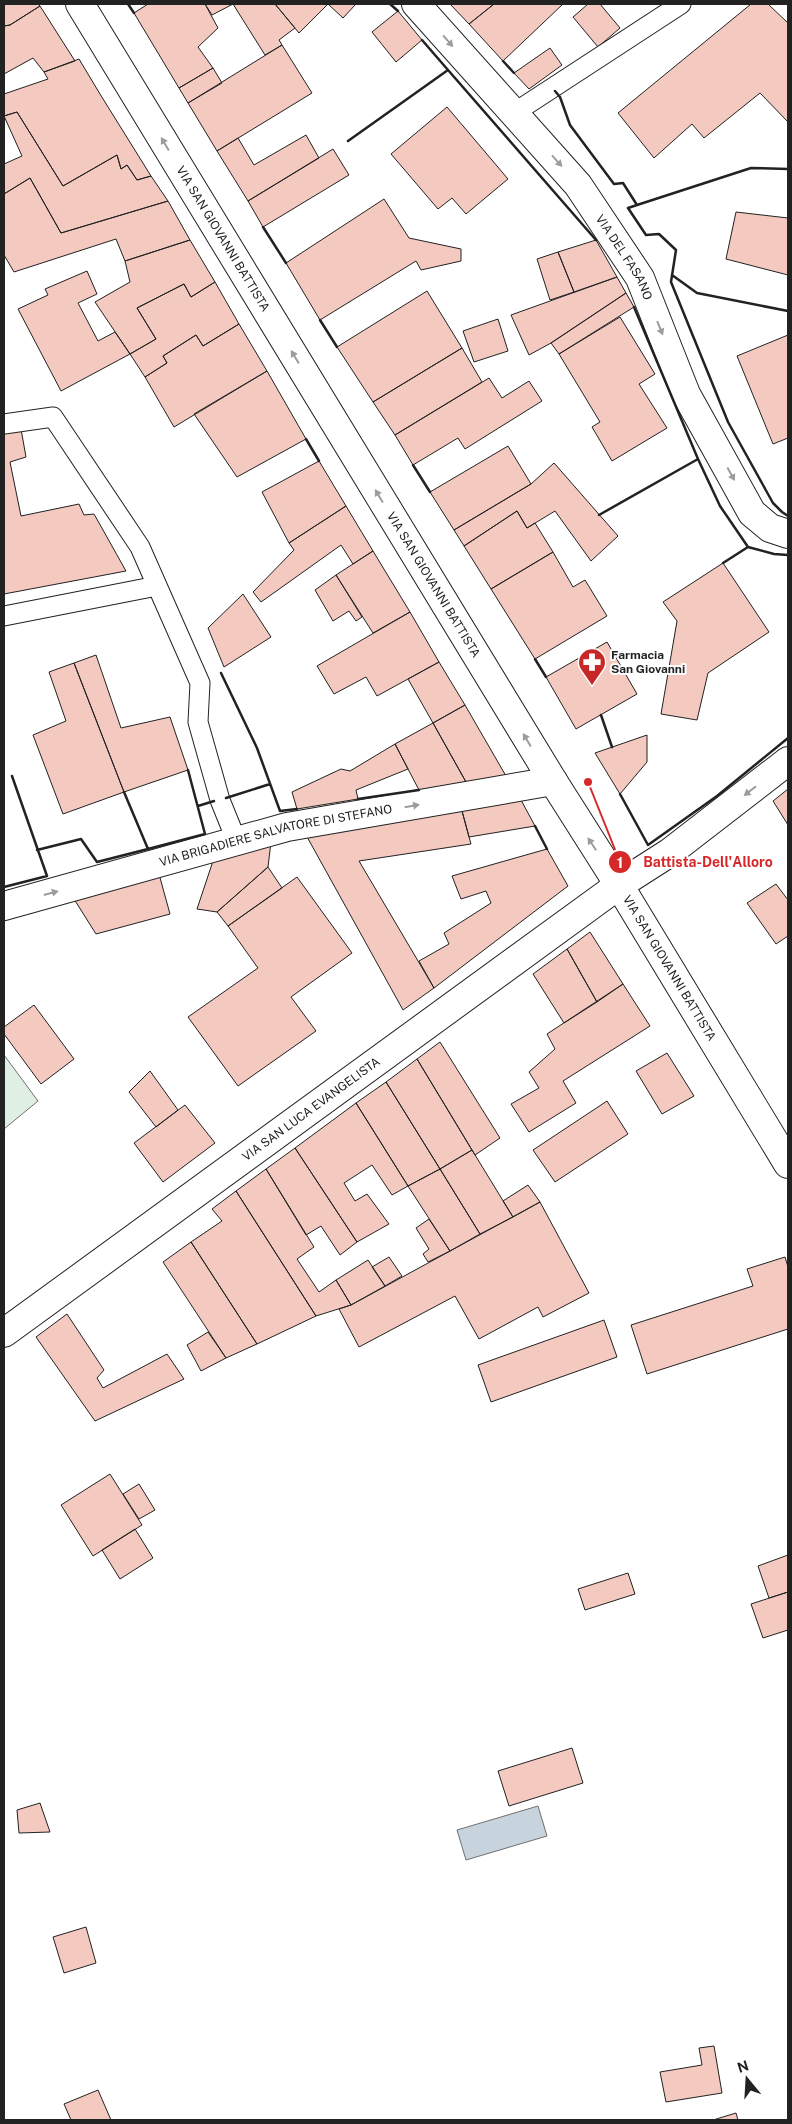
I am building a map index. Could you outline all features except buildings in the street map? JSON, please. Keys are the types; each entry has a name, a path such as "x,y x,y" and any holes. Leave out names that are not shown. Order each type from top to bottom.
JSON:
{"street":[{"name":"VIA SAN GIOVANNI BATTISTA","path":"80,4 553,781 619,884 788,1164"},
{"name":"VIA DEL FASANO","path":"416,4 578,185 640,278 686,394 752,513 770,528 788,534"},
{"name":"VIA SAN LUCA EVANGELISTA","path":"4,1333 619,884 670,853 788,762"},
{"name":"VIA BRIGADIERE SALVATORE DI STEFANO","path":"4,906 287,828 553,781"}],"lane":[{"path":"514,113 681,4"},
{"path":"4,424 53,417 140,547 200,683 198,722 220,800 237,842"},
{"path":"4,616 157,586"}],"green space":[{"path":"4,1055 38,1101 4,1129"}],"shaded area":[{"path":"538,1806 547,1836 466,1860 457,1830"}],"wall":[{"path":"128,4 134,13"},
{"path":"390,4 398,11"},
{"path":"422,40 448,70"},
{"path":"503,61 514,73"},
{"path":"348,141 448,70 596,240"},
{"path":"555,91 560,97 570,125 614,184 623,183 637,205 751,168 788,169"},
{"path":"637,205 628,208 646,235 659,234 676,250 671,282 728,422 773,503 788,516"},
{"path":"263,227 286,263"},
{"path":"672,275 697,293 788,311"},
{"path":"599,515 698,459 634,307"},
{"path":"320,320 337,347"},
{"path":"306,439 319,461"},
{"path":"698,459 720,506 748,547"},
{"path":"413,465 430,492"},
{"path":"723,563 748,547 774,554 788,555"},
{"path":"535,659 546,677"},
{"path":"221,673 257,748 280,811 297,809"},
{"path":"601,715 612,747"},
{"path":"620,794 648,845 717,796 788,738"},
{"path":"148,849 205,834 188,770"},
{"path":"4,887 47,876 12,776"},
{"path":"226,798 270,784"},
{"path":"358,799 419,790"},
{"path":"37,850 81,839 97,862 148,849 124,792"},
{"path":"198,806 214,801"},
{"path":"535,826 547,849"}],"place":[{"name":"Farmacia San Giovanni","path":"592,686"},
{"name":"Battista-Dell'Alloro","path":"588,782"}]}
